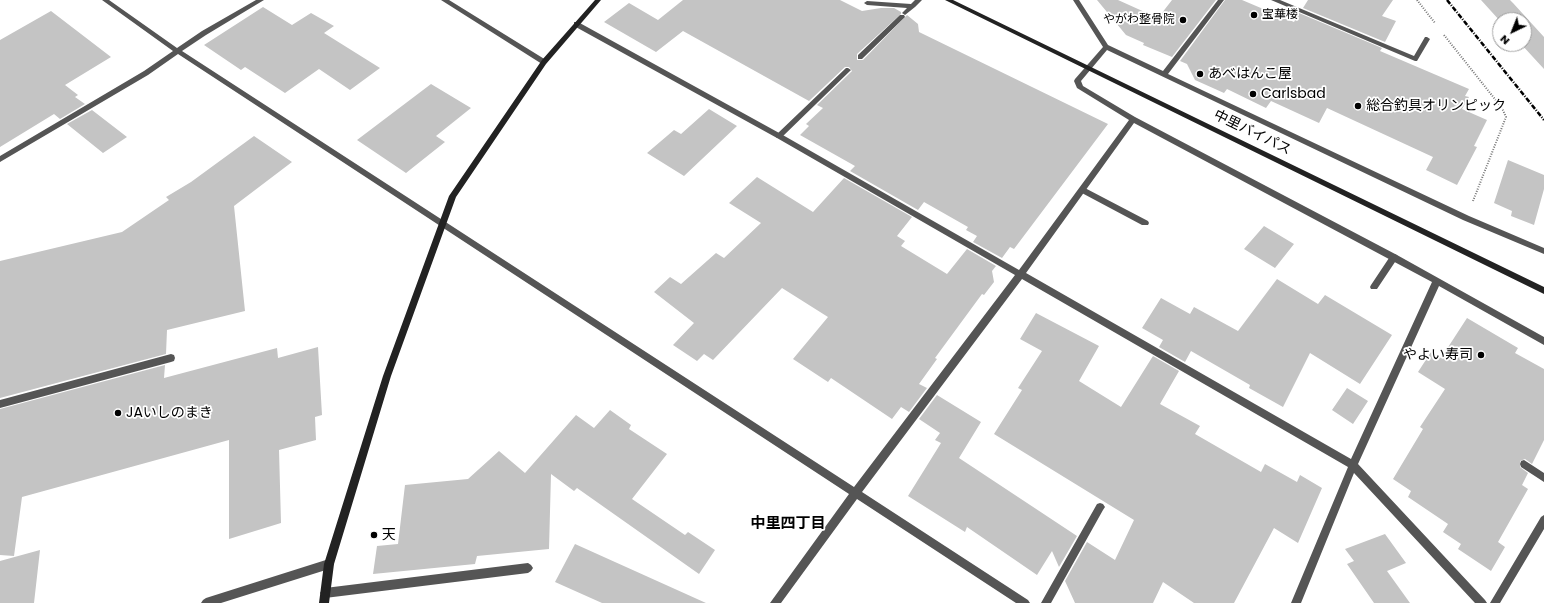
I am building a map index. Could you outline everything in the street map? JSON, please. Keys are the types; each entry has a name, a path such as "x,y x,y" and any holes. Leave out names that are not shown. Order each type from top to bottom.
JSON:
{"street":[{"path":"105,0 177,51 1025,603"},
{"path":"0,159 146,73 204,33 260,0"},
{"path":"444,0 544,62"},
{"path":"528,568 324,598 329,564 387,376 453,196 544,62 598,0"},
{"path":"860,57 919,0"},
{"name":"中里バイパス","path":"948,0 1544,291"},
{"path":"1076,0 1106,47 1466,218 1544,251"},
{"path":"1164,74 1221,0"},
{"path":"1274,0 1415,60 1427,39"},
{"path":"867,3 913,6"},
{"path":"576,24 779,136 1353,465 1482,603"},
{"path":"1106,47 1077,81 1080,88 1133,119 1437,280 1544,341"},
{"path":"779,136 848,70"},
{"path":"775,603 856,492 1083,190 1133,119"},
{"path":"1083,190 1146,223"},
{"path":"1374,287 1394,257"},
{"path":"1296,603 1353,465 1437,280"},
{"path":"0,404 171,358"},
{"path":"1524,464 1544,478"},
{"path":"1046,603 1100,507"},
{"path":"1495,603 1544,520"},
{"path":"206,603 329,564"}],"path":[{"path":"1417,0 1436,24"},
{"path":"1440,30 1502,108 1506,117 1466,218"}],"building":[{"path":"683,0 840,0 862,11 881,8 894,8 901,12 901,14 857,54 857,60 863,60 907,15 918,24 919,32 1108,124 1014,249 1010,247 1002,258 973,242 977,236 966,230 968,227 924,202 918,210 850,171 855,166 800,135 809,126 806,124 823,108 817,105 852,71 849,67 845,67 809,101 683,31 656,52 604,22 629,3 658,20"},
{"path":"1097,0 1118,0 1158,18 1172,0 1216,0 1172,57 1143,45 1144,43 1126,35"},
{"path":"1225,0 1242,0 1294,22 1299,13 1382,48 1380,51 1469,89 1465,96 1469,97 1462,109 1487,120 1474,146 1477,147 1457,185 1426,170 1433,157 1327,108 1319,123 1271,101 1266,108 1227,89 1224,93 1195,80 1187,64 1180,61"},
{"path":"1308,0 1393,0 1382,16 1396,21 1385,42 1303,8"},
{"path":"1481,0 1510,0 1521,12 1492,12"},
{"path":"263,7 292,25 311,13 334,26 324,33 380,68 350,90 319,69 285,93 245,67 241,70 204,45"},
{"path":"51,11 111,57 65,85 78,95 75,97 85,104 60,119 54,114 0,147 0,40"},
{"path":"1532,24 1544,37 1544,69 1528,52 1532,52"},
{"path":"431,84 471,108 436,136 445,142 406,173 357,140"},
{"path":"709,109 737,126 684,176 647,153 674,130 681,134"},
{"path":"92,110 127,137 103,153 67,124"},
{"path":"254,136 292,162 234,206 245,311 167,330 166,354 0,398 0,261 122,232 169,200 166,197 191,182"},
{"path":"1508,160 1544,175 1544,189 1534,225 1511,216 1512,211 1494,203"},
{"path":"757,177 813,212 844,178 912,217 897,236 905,241 901,246 947,274 967,249 996,266 992,271 994,282 984,295 982,294 935,358 937,359 919,384 927,388 909,412 901,407 892,419 831,378 828,382 793,359 828,317 782,288 713,360 704,354 697,361 673,345 694,323 654,292 670,277 681,284 716,253 724,258 761,223 729,203"},
{"path":"1264,226 1294,244 1275,268 1244,249"},
{"path":"1277,279 1318,304 1325,295 1392,335 1360,384 1310,353 1283,407 1249,388 1250,385 1191,351 1185,362 1159,347 1163,340 1142,328 1161,298 1190,314 1194,307 1238,331"},
{"path":"1036,313 1099,346 1079,381 1121,407 1153,356 1179,371 1160,404 1200,426 1195,434 1261,472 1265,464 1297,482 1300,475 1322,488 1298,543 1274,528 1234,603 1194,603 1163,582 1153,603 1075,603 1065,581 1087,542 1115,560 1134,520 994,434 1022,390 1018,388 1042,351 1020,339"},
{"path":"1467,318 1518,348 1515,353 1544,369 1544,440 1532,464 1525,459 1520,461 1520,467 1528,473 1522,485 1528,489 1498,542 1505,547 1491,571 1458,549 1461,544 1443,532 1448,524 1408,497 1411,491 1393,479 1423,429 1420,427 1445,389 1418,372 1431,352 1441,358"},
{"path":"318,347 322,415 315,417 316,440 279,450 281,523 229,539 229,440 22,497 14,556 0,555 0,409 165,365 164,378 277,348 278,358"},
{"path":"1347,388 1368,401 1353,424 1332,410"},
{"path":"937,395 981,422 959,458 1077,536 1059,567 1052,551 1037,575 967,527 965,532 908,496 941,443 935,440 940,433 919,419"},
{"path":"610,410 631,425 629,429 667,454 632,499 685,535 688,532 715,550 699,574 577,488 574,491 551,474 549,549 477,556 475,564 373,574 377,546 398,544 405,485 468,479 499,451 525,473 576,415 594,428"},
{"path":"1385,534 1406,563 1387,571 1410,603 1374,603 1347,564 1354,561 1345,549"},
{"path":"575,544 706,603 602,603 555,582"},
{"path":"40,550 34,603 0,603 0,561"}],"railway":[{"path":"1447,0 1544,120"}],"place":[{"name":"宝華楼","path":"1254,15"},
{"name":"やがわ整骨院","path":"1183,20"},
{"name":"あべはんこ屋","path":"1200,74"},
{"name":"Carlsbad","path":"1253,94"},
{"name":"総合釣具オリンピック","path":"1358,106"},
{"name":"やよい寿司","path":"1481,355"},
{"name":"JAいしのまき","path":"118,413"},
{"name":"天","path":"374,535"}],"district":[{"name":"中里四丁目","path":"788,524"}]}
